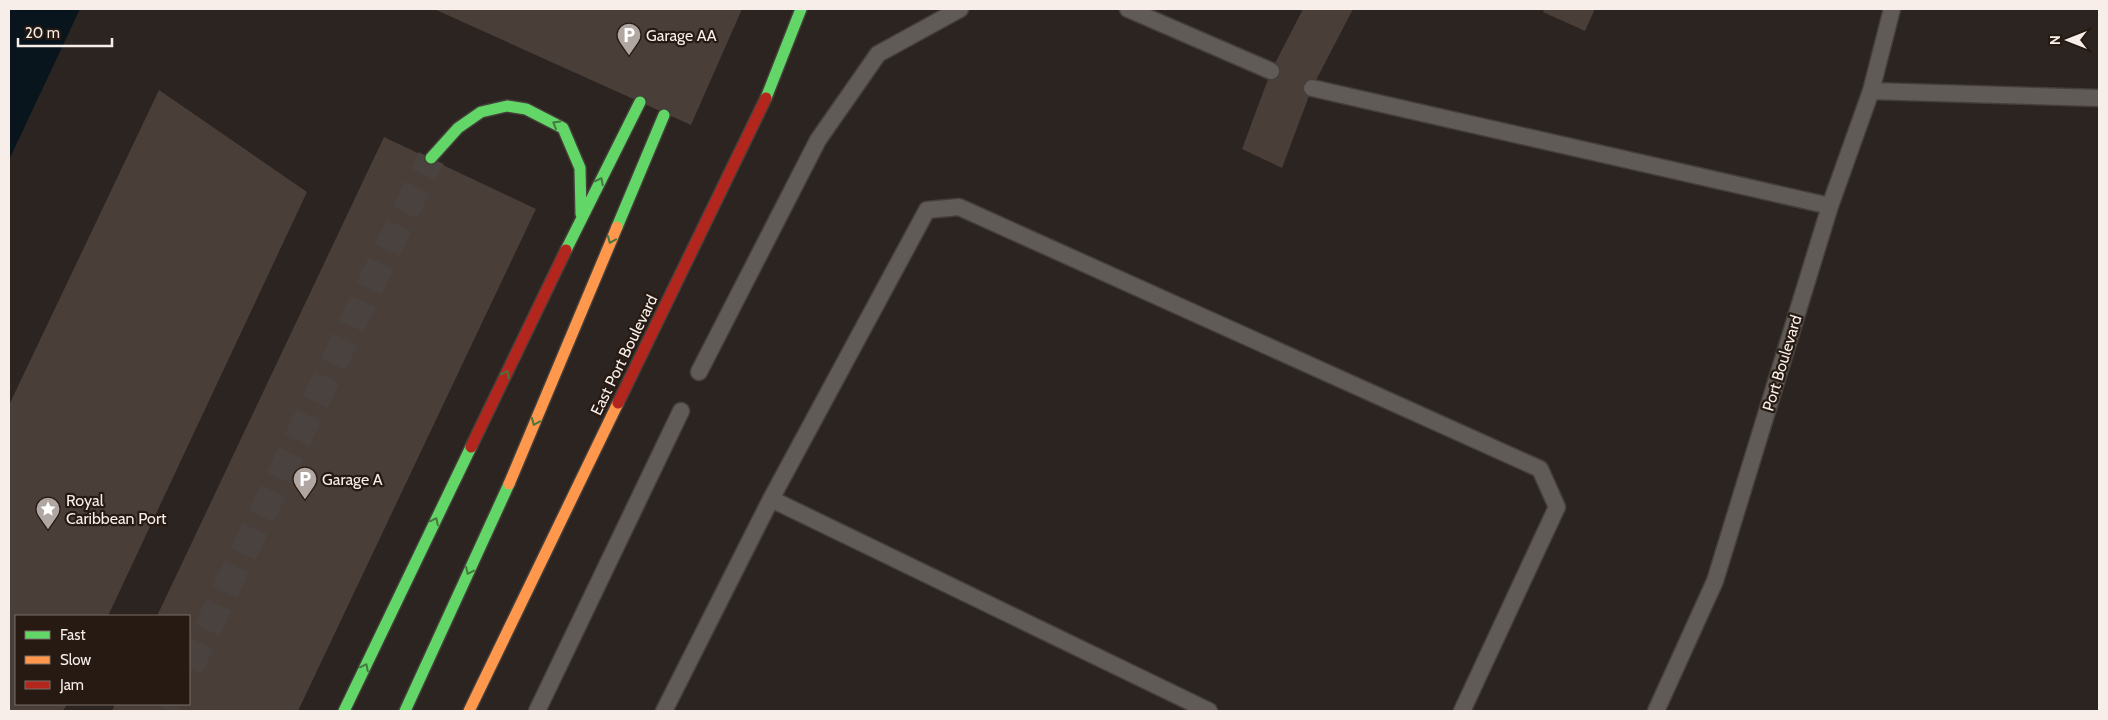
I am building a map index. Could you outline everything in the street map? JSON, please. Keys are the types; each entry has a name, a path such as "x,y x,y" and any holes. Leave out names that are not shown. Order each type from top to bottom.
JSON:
{"street":[{"name":"East Port Boulevard","path":"469,711 760,110 801,9"},
{"path":"344,711 581,218 640,102"},
{"path":"431,158 444,139 463,123 481,113 498,107 519,107 563,128 580,168 581,218"},
{"path":"405,711 506,492 664,114"}],"lane":[{"path":"699,372 818,140 878,54 960,9"},
{"path":"1128,9 1272,71"},
{"name":"Port Boulevard","path":"1656,711 1715,580 1830,206 1872,91 1892,9"},
{"path":"1312,88 1830,206"},
{"path":"1872,91 2099,98"},
{"path":"664,711 772,499 927,210 959,206 1540,469 1557,507 1462,711"},
{"path":"537,711 681,411"},
{"path":"772,499 1190,707 1209,711"}],"shaded area":[{"path":"9,9 80,9 9,160"}],"building":[{"name":"Garage AA","path":"434,9 742,9 691,125"},
{"path":"1303,9 1353,9 1312,88 1282,168 1242,149 1271,71"},
{"path":"1544,9 1595,9 1585,31 1543,12"},
{"path":"159,90 307,192 108,615 15,615 15,705 66,705 63,711 9,711 9,405"},
{"name":"Garage A","path":"384,137 536,209 298,711 112,711 115,705 190,705 190,615 157,615"}],"tunnel":[{"path":"190,666 431,158"},
{"path":"168,711 171,705"}],"traffic: fast":[{"path":"766,98 801,9"},
{"path":"566,250 640,102"},
{"path":"431,158 458,128 481,112 507,106 526,109 563,128 580,168 581,214"},
{"path":"617,227 664,115"},
{"path":"344,711 471,447"},
{"path":"405,711 509,484"}],"traffic: slow":[{"path":"509,484 617,227"},
{"path":"469,711 618,403"}],"traffic: jam":[{"path":"618,403 766,98"},
{"path":"471,447 566,250"}],"place":[{"name":"Garage AA","path":"629,56"},
{"name":"Garage A","path":"305,500"},
{"name":"Royal Caribbean Port","path":"48,530"}]}
